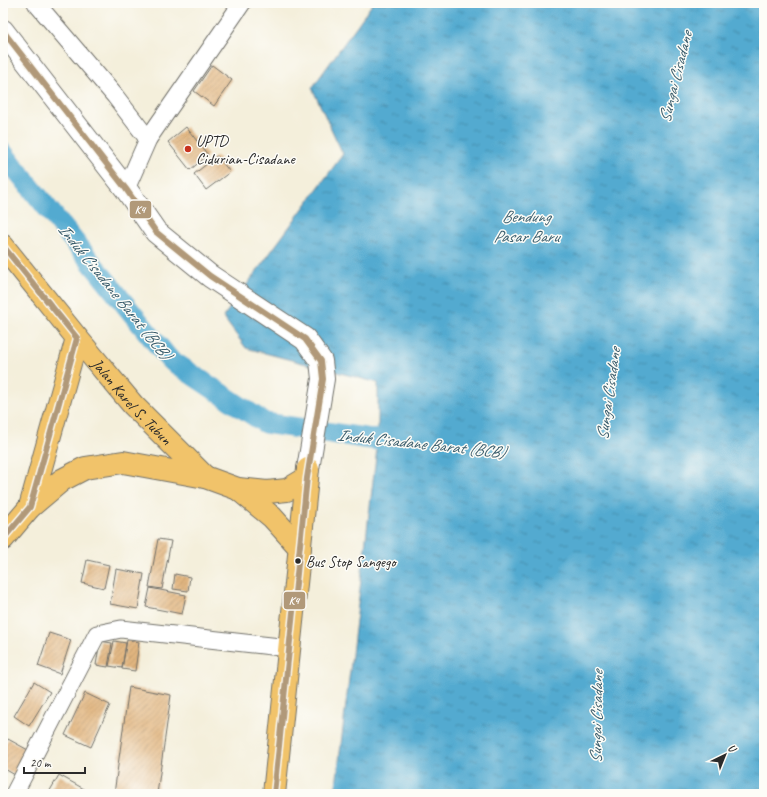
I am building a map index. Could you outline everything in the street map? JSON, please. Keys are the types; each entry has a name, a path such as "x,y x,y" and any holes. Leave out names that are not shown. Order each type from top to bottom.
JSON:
{"main road":[{"name":"Jalan Karel S. Tubun","path":"3,246 133,405 205,477"},
{"path":"30,506 77,338"},
{"path":"3,538 30,506 62,480 85,468 123,462 205,477 238,489 268,492 287,490 306,481"},
{"path":"274,794 306,481"},
{"path":"238,489 272,517 300,548"}],"street":[{"path":"36,3 115,96 148,139"},
{"path":"126,189 148,139 242,3"},
{"path":"3,31 126,189 156,232 210,276 304,340 321,361 323,379 306,481"},
{"path":"14,794 97,634 121,629 289,648"}],"water":[{"path":"373,3 764,3 764,794 335,794 378,440 378,383 246,348 223,317 343,154 312,88"}],"building":[{"path":"212,65 232,80 214,106 194,91"},
{"name":"UPTD Cidurian-Cisadane","path":"186,127 208,155 190,170 168,142"},
{"path":"217,156 230,172 206,190 194,174"},
{"path":"158,539 171,541 162,589 149,587"},
{"path":"87,560 109,565 104,588 82,583"},
{"path":"116,569 144,574 138,609 110,604"},
{"path":"175,574 190,577 188,591 173,589"},
{"path":"150,588 186,595 182,614 146,607"},
{"path":"49,633 71,640 60,674 38,666"},
{"path":"127,640 139,642 135,671 122,669"},
{"path":"100,641 112,643 108,667 96,665"},
{"path":"114,641 126,643 122,668 109,666"},
{"path":"34,682 50,692 29,726 14,716"},
{"path":"129,687 171,695 157,794 114,794"},
{"path":"85,693 110,705 91,747 65,735"},
{"path":"8,739 28,750 15,775 3,768 3,747"},
{"path":"59,775 93,794 48,794"}],"waterway":[{"name":"Induk Cisadane Barat (BCB)","path":"3,153 169,359 265,423 407,443"}],"transit line":[{"name":"K4","path":"3,31 126,189 156,232 210,276 305,339 321,361 323,379 307,478 274,794"},
{"name":"K4","path":"3,246 77,338 30,507 3,539"}],"place":[{"name":"UPTD Cidurian-Cisadane","path":"188,149"},
{"name":"Bus Stop Sangego","path":"298,561"}],"water label":[{"name":"Sungai Cisadane","path":"675,77"},
{"name":"Bendung Pasar Baru","path":"526,226"},
{"name":"Sungai Cisadane","path":"608,394"},
{"name":"Sungai Cisadane","path":"596,717"}]}
